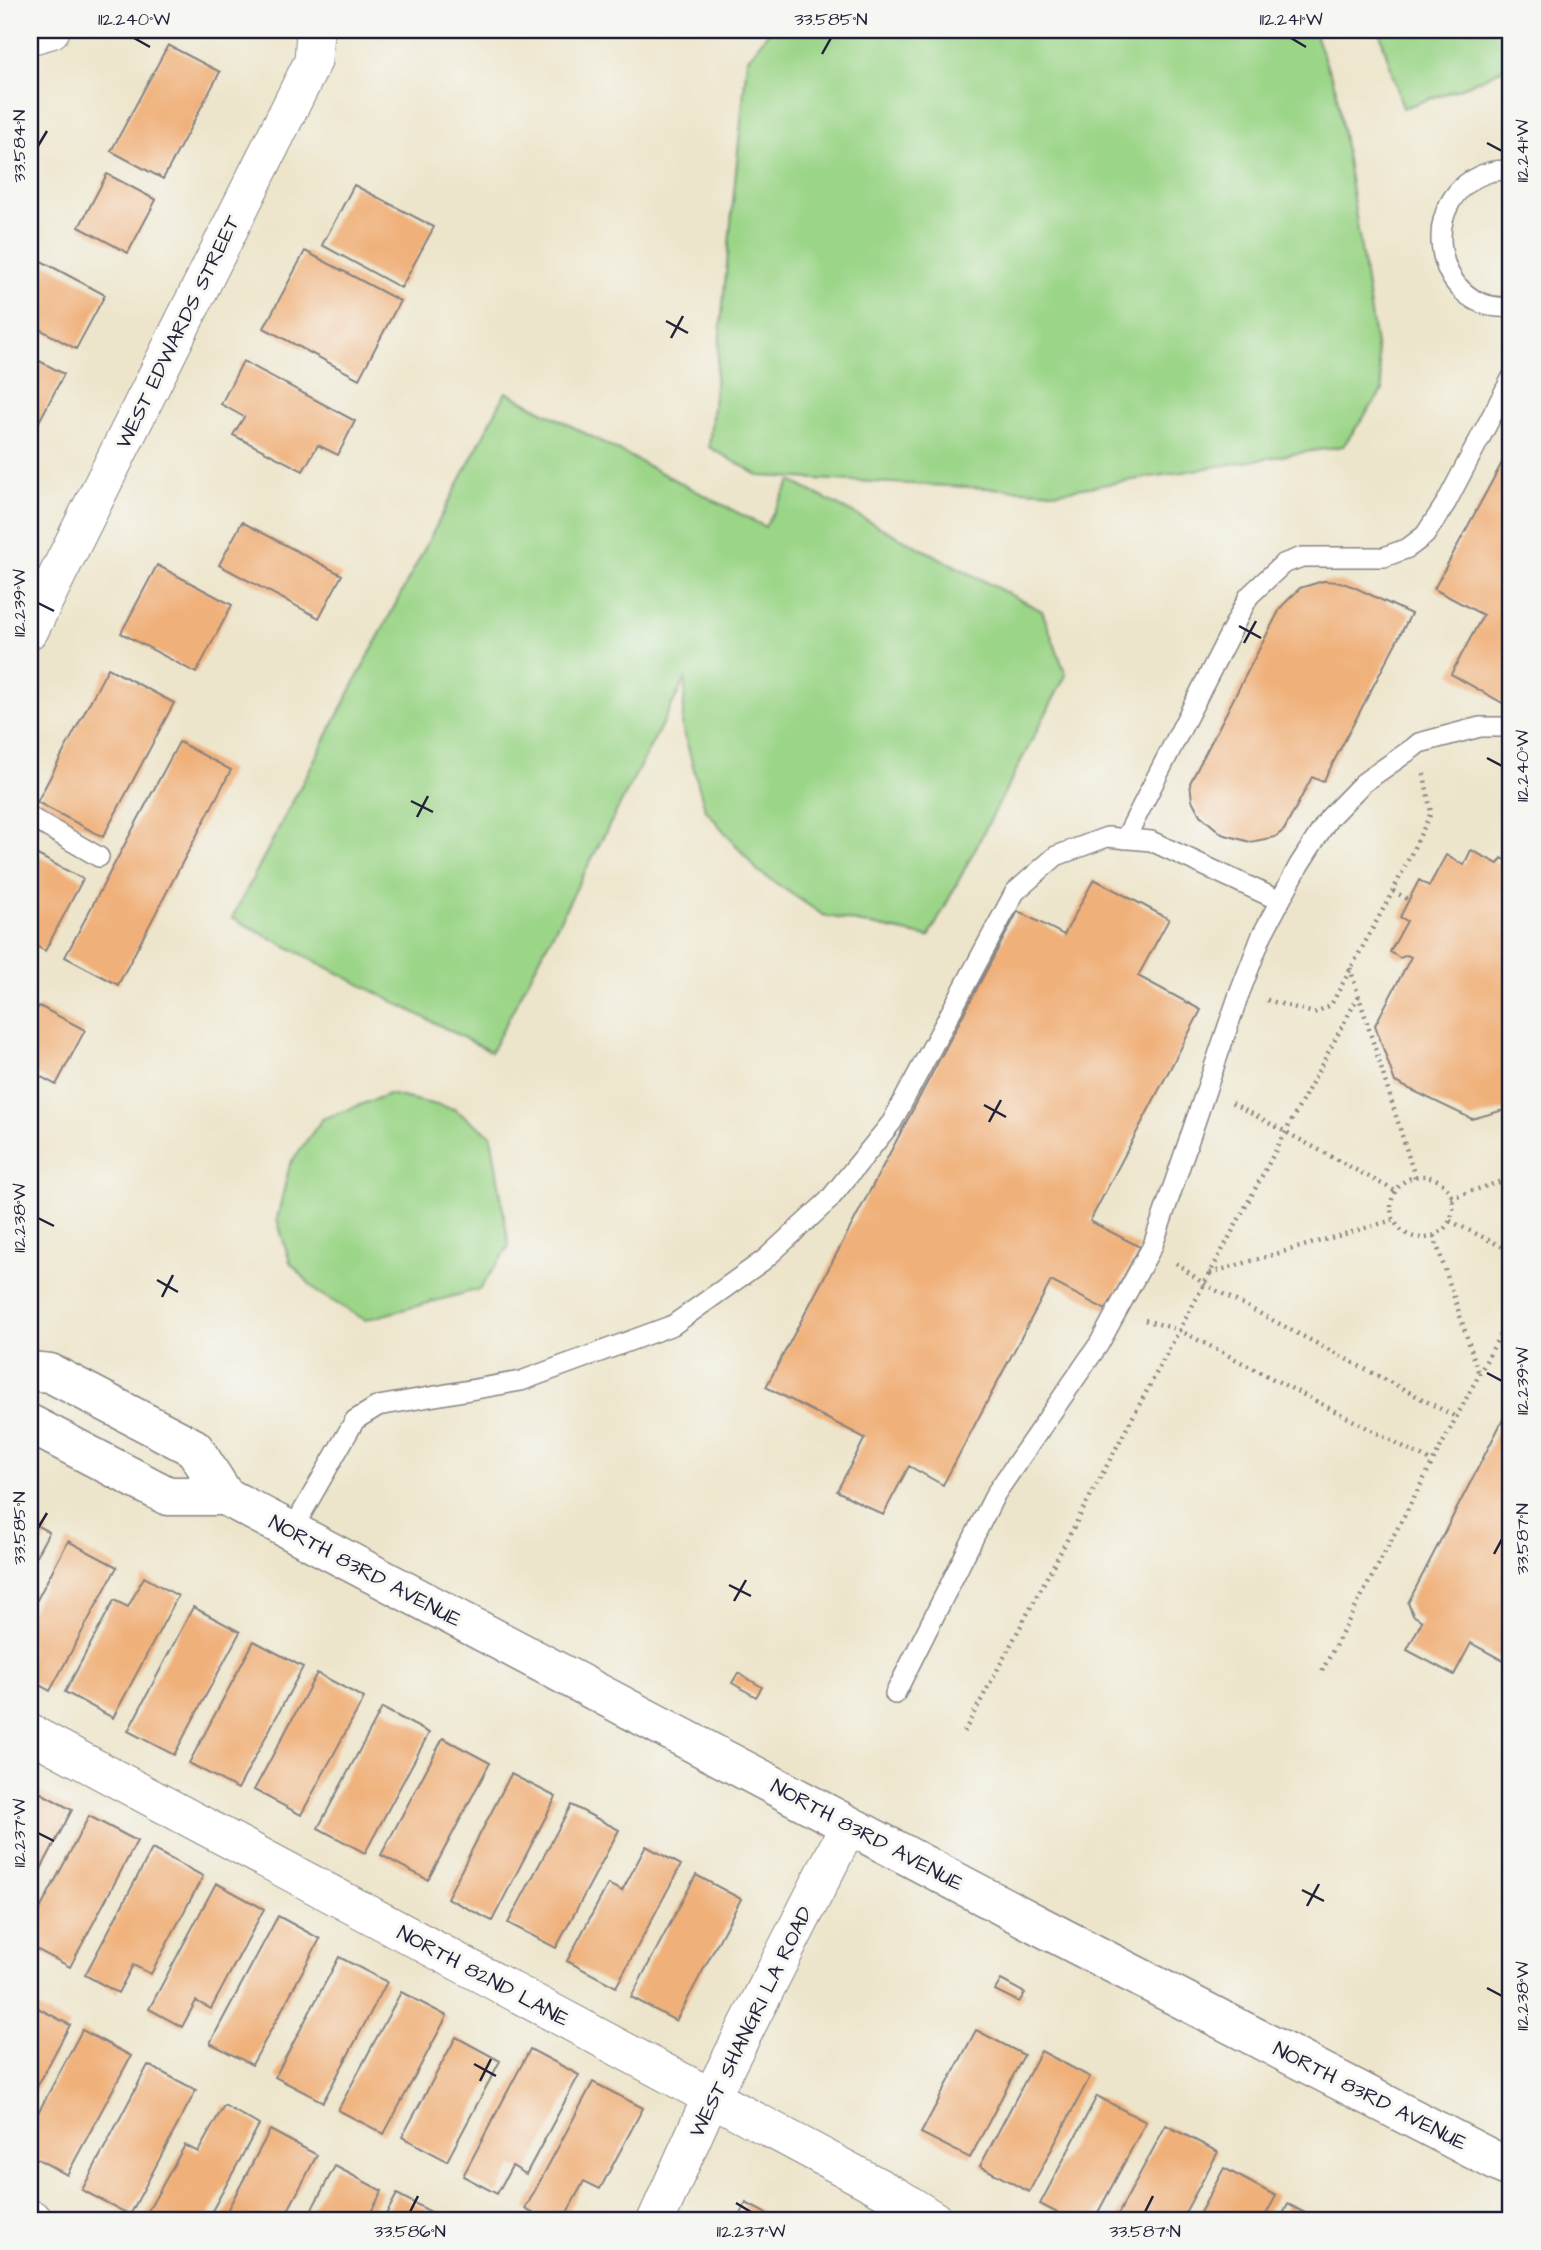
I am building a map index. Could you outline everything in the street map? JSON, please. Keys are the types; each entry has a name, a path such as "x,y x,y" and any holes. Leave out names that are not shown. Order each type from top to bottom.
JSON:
{"main road":[{"name":"NORTH 83RD AVENUE","path":"30,1371 50,1373 194,1448 225,1496 291,1532 1511,2169"},
{"name":"NORTH 83RD AVENUE","path":"30,1424 168,1496 225,1496"}],"street":[{"path":"30,36 51,30"},
{"name":"WEST EDWARDS STREET","path":"30,630 313,61 315,30"},
{"name":"NORTH 82ND LANE","path":"30,1733 896,2196 934,2220"},
{"name":"WEST SHANGRI LA ROAD","path":"656,2220 711,2097 849,1825"},
{"path":"30,2218 34,2220"}],"lane":[{"path":"1511,170 1480,176 1454,195 1444,215 1439,236 1442,258 1451,277 1466,293 1485,304 1511,307"},
{"path":"1125,839 1249,596 1283,564 1301,557 1384,557 1408,548 1425,535 1446,503 1511,379"},
{"path":"895,1694 996,1493 1099,1344 1153,1245 1262,935 1299,865 1329,818 1363,783 1419,743 1480,727 1511,727"},
{"path":"30,817 99,857"},
{"path":"291,1532 355,1420 378,1406 521,1381 673,1325 764,1260 828,1201 892,1122 1015,892 1056,856 1107,837 1152,841 1280,901"}],"path":[{"path":"1241,991 1314,1013 1331,1005 1393,891 1431,813 1427,780 1413,748"},
{"path":"1393,891 1409,900"},
{"path":"1350,967 1415,1178"},
{"path":"964,1732 1359,995"},
{"path":"1206,1090 1395,1191"},
{"path":"1431,1177 1448,1190 1452,1210 1450,1221 1434,1236 1415,1237 1398,1228 1391,1210 1395,1191 1415,1178 1431,1177"},
{"path":"1451,1198 1511,1178"},
{"path":"1210,1273 1393,1220"},
{"path":"1450,1221 1511,1251"},
{"path":"1434,1236 1479,1375"},
{"path":"1153,1245 1204,1284 1457,1417"},
{"path":"1116,1312 1180,1330 1433,1462"},
{"path":"1322,1671 1511,1314"}],"green space":[{"path":"770,30 1313,30 1336,89 1383,390 1343,446 1058,492 760,476 709,447 747,60"},
{"path":"1379,30 1511,30 1511,65 1467,86 1403,108"},
{"path":"506,392 765,527 791,481 1042,611 1066,675 929,937 823,915 758,871 705,809 682,726 686,678 491,1052 232,918"},
{"path":"389,1094 454,1109 491,1135 509,1246 480,1289 365,1320 317,1292 290,1262 277,1219 290,1164 322,1119"}],"building":[{"path":"168,45 220,72 163,179 111,151"},
{"path":"107,174 156,200 128,253 79,227"},
{"path":"354,185 434,227 401,288 322,245"},
{"path":"305,251 400,301 359,379 264,328"},
{"path":"30,255 105,295 76,349 30,324"},
{"path":"30,356 64,374 30,439"},
{"path":"243,361 355,421 338,455 318,445 303,471 233,435 244,417 221,404"},
{"path":"1511,446 1511,700 1508,706 1451,674 1483,615 1434,589"},
{"path":"242,522 342,575 319,618 219,565"},
{"path":"157,565 232,605 196,673 121,633"},
{"path":"1323,581 1340,582 1354,587 1411,614 1323,782 1312,777 1284,830 1275,837 1250,842 1222,834 1200,815 1192,800 1190,783 1281,607 1300,588"},
{"path":"108,668 174,703 103,837 37,802"},
{"path":"179,742 231,770 118,985 65,957"},
{"path":"1471,850 1498,864 1502,858 1511,863 1511,1108 1472,1119 1395,1082 1375,1025 1411,957 1407,955 1400,958 1390,952 1407,921 1400,917 1419,880 1429,886 1446,855 1464,865"},
{"path":"30,851 83,879 45,951 30,943"},
{"path":"1094,879 1169,919 1138,976 1201,1010 1090,1221 1140,1247 1106,1310 1051,1281 943,1485 909,1466 883,1515 837,1491 865,1438 766,1387 1018,911 1064,935"},
{"path":"39,1006 85,1030 56,1085 30,1071 30,1022"},
{"path":"30,1139 36,1143 30,1155"},
{"path":"1511,1404 1511,1665 1471,1643 1454,1675 1407,1650 1422,1621 1413,1615 1408,1603"},
{"path":"30,1522 49,1532 30,1567"},
{"path":"68,1541 117,1567 50,1691 30,1680 30,1613"},
{"path":"144,1577 178,1596 113,1718 65,1692 114,1600 128,1607"},
{"path":"193,1607 240,1632 174,1755 128,1731"},
{"path":"254,1641 303,1667 238,1789 189,1763"},
{"path":"317,1673 364,1698 301,1815 254,1790"},
{"path":"738,1673 762,1687 756,1697 732,1683"},
{"path":"382,1708 429,1733 365,1853 318,1828"},
{"path":"443,1738 490,1763 428,1880 381,1855"},
{"path":"511,1774 556,1797 492,1921 447,1898"},
{"path":"30,1787 72,1810 30,1890"},
{"path":"571,1805 619,1830 556,1948 508,1923"},
{"path":"89,1816 137,1841 70,1967 30,1946 30,1928"},
{"path":"646,1846 681,1865 616,1987 567,1961 608,1884 622,1891"},
{"path":"152,1849 203,1876 151,1974 133,1965 118,1993 85,1975"},
{"path":"696,1875 741,1899 676,2021 631,1997"},
{"path":"216,1883 264,1909 211,2009 196,2001 182,2027 149,2009"},
{"path":"278,1916 320,1939 252,2065 210,2043"},
{"path":"339,1957 387,1982 323,2102 275,2077"},
{"path":"1001,1980 1025,1993 1019,2002 995,1990"},
{"path":"401,1992 447,2016 384,2134 338,2110"},
{"path":"34,2006 70,2025 30,2100 30,2015"},
{"path":"82,2030 131,2056 67,2175 30,2155 30,2128"},
{"path":"976,2030 1024,2055 970,2158 921,2133"},
{"path":"456,2037 500,2061 447,2161 402,2137"},
{"path":"530,2049 579,2075 526,2174 512,2166 497,2194 463,2176"},
{"path":"1041,2051 1090,2077 1029,2192 980,2166"},
{"path":"148,2065 196,2090 130,2215 82,2190"},
{"path":"593,2082 643,2108 600,2189 584,2181 563,2220 546,2220 525,2209"},
{"path":"1097,2096 1146,2122 1094,2220 1071,2220 1040,2204"},
{"path":"224,2105 259,2125 207,2220 143,2220 185,2145 198,2152"},
{"path":"1166,2125 1218,2152 1181,2220 1115,2220"},
{"path":"270,2130 317,2155 283,2220 222,2220"},
{"path":"335,2166 382,2191 367,2220 306,2220"},
{"path":"1224,2168 1276,2196 1263,2220 1196,2220"},
{"path":"397,2194 446,2220 383,2220"},
{"path":"746,2203 778,2220 738,2220"},
{"path":"1288,2204 1318,2220 1280,2220"}]}
